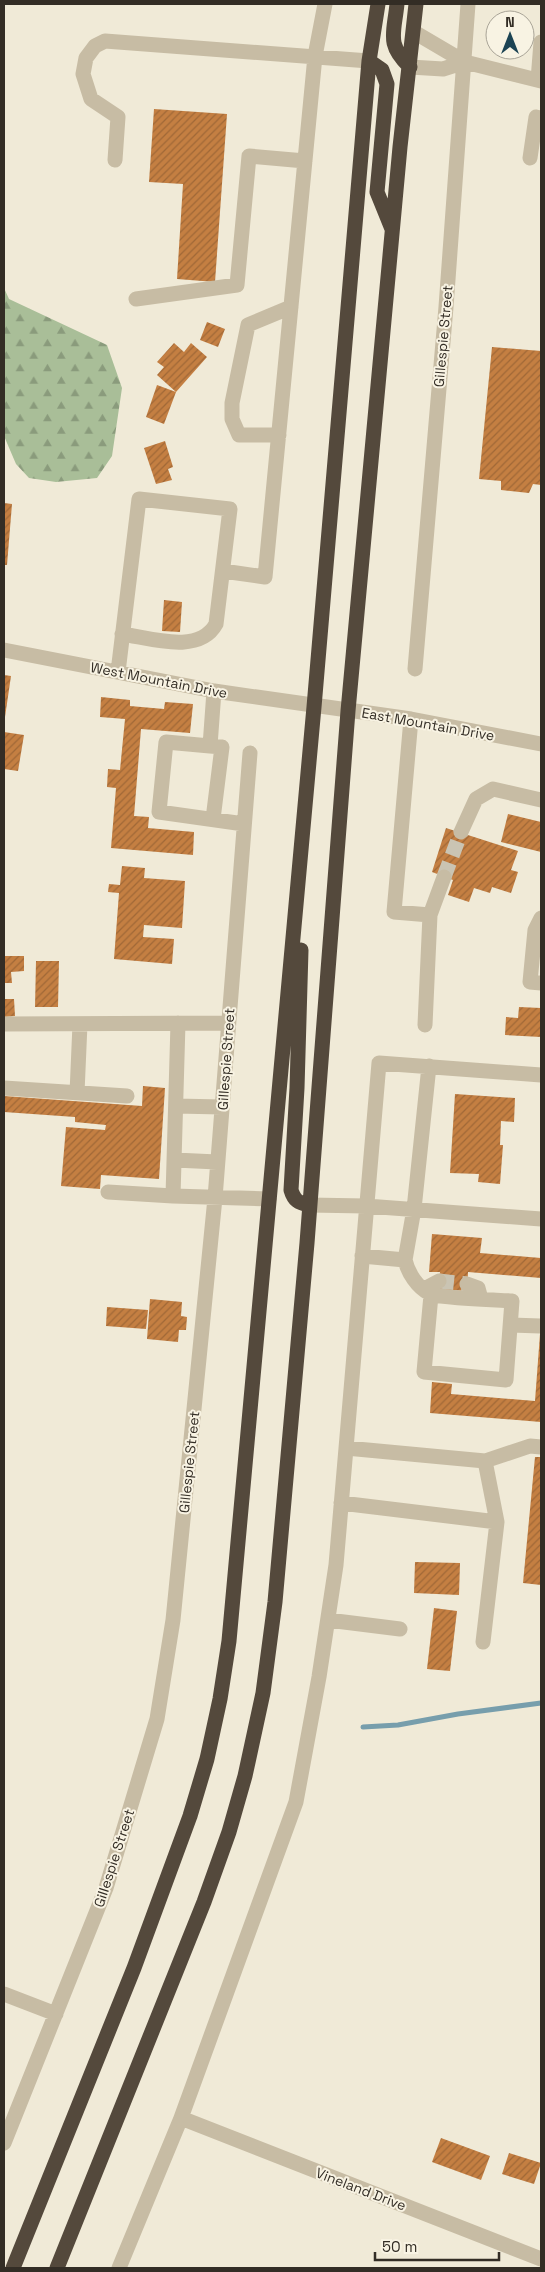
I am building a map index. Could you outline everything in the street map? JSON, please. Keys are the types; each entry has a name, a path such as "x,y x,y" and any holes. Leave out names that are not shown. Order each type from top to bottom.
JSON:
{"highway":[{"path":"13,2268 164,1891 190,1816 207,1759 230,1641 314,707 369,61 378,4"},
{"path":"398,4 393,39 396,54 410,67"},
{"path":"57,2268 204,1902 229,1832 245,1776 263,1693 274,1602 309,1205 348,711 400,147 416,4"},
{"path":"369,61 382,70 387,84 377,192 393,232"},
{"path":"297,898 301,938 301,1005 291,1190 293,1198 299,1203 309,1205"}],"street":[{"path":"223,572 266,577 315,56 325,4"},
{"name":"Gillespie Street","path":"415,669 446,307 468,4"},
{"path":"414,32 465,62 540,81 541,42"},
{"path":"115,160 118,118 92,99 83,74 86,58 95,46 105,42 369,61"},
{"path":"410,67 443,69 465,62"},
{"path":"530,158 536,117 541,118"},
{"path":"136,300 237,285 249,156 305,161"},
{"path":"279,435 239,435 232,419 232,403 248,325 291,307"},
{"path":"118,672 122,634 139,498 230,509 216,624 211,634 200,640 181,643 122,634"},
{"name":"West Mountain Drive","path":"4,650 214,691 314,707"},
{"path":"210,746 214,691"},
{"name":"East Mountain Drive","path":"314,707 411,719 541,744"},
{"path":"411,719 394,912 430,915"},
{"path":"213,819 222,747 166,742 159,812 244,824"},
{"name":"Gillespie Street","path":"4,2143 106,1888 157,1719 174,1620 215,1198 250,754"},
{"path":"461,832 476,800 493,789 541,800"},
{"path":"425,1026 430,915 444,876"},
{"path":"541,918 535,930 530,982 541,983"},
{"path":"174,1196 178,1023"},
{"path":"4,1024 228,1023"},
{"path":"78,1093 80,1024"},
{"path":"119,2268 180,2118 296,1802 319,1678 336,1565 379,1063 541,1075"},
{"path":"429,1066 414,1209 405,1260 407,1270 412,1278 428,1292 512,1301 506,1380 424,1372 428,1292 439,1281"},
{"path":"4,1088 127,1096"},
{"path":"176,1106 222,1107"},
{"path":"175,1160 218,1162"},
{"path":"108,1192 269,1199"},
{"path":"309,1205 366,1206 541,1219"},
{"path":"362,1256 405,1260"},
{"path":"467,1284 478,1288 481,1299"},
{"path":"510,1324 540,1326"},
{"path":"346,1448 485,1460 530,1446 541,1447"},
{"path":"483,1642 497,1522 485,1460"},
{"path":"341,1503 497,1522"},
{"path":"328,1620 400,1629"},
{"path":"4,1994 56,2014"},
{"name":"Vineland Drive","path":"180,2118 541,2259"}],"green space":[{"path":"4,288 9,299 107,345 122,388 112,456 97,478 56,482 29,478 16,464 4,436"}],"building":[{"path":"154,109 227,114 215,282 177,279 183,184 149,182"},
{"path":"207,322 225,329 218,347 200,340"},
{"path":"174,343 184,352 191,343 207,357 176,392 157,375 164,367 157,362"},
{"path":"492,347 541,351 541,485 533,484 529,493 501,490 501,481 479,479"},
{"path":"157,385 176,392 164,424 146,417"},
{"path":"165,441 173,467 168,469 172,480 156,484 144,448"},
{"path":"4,503 12,504 7,565 4,565"},
{"path":"164,600 182,602 180,632 162,631"},
{"path":"4,675 11,676 5,717 4,717"},
{"path":"101,697 130,700 130,706 164,709 165,702 193,704 190,733 141,729 134,816 149,817 148,828 194,832 193,855 111,848 116,788 107,787 108,769 120,770 125,719 100,717"},
{"path":"4,732 24,735 18,771 4,769"},
{"path":"508,814 541,822 541,852 501,842"},
{"path":"446,828 518,851 511,870 518,872 511,893 492,887 490,893 474,888 469,902 448,895 453,880 432,872"},
{"path":"122,866 145,868 144,878 185,881 182,928 144,925 143,937 174,939 172,964 114,959 119,893 108,892 109,884 120,885"},
{"path":"4,956 24,956 24,971 11,972 12,983 4,983"},
{"path":"36,961 59,961 58,1007 35,1007"},
{"path":"4,999 14,999 15,1016 4,1017"},
{"path":"519,1007 541,1008 541,1037 505,1035 506,1017 518,1018"},
{"path":"143,1086 165,1088 159,1179 101,1175 100,1189 61,1186 66,1127 105,1130 106,1125 75,1122 75,1117 4,1112 4,1096 142,1106"},
{"path":"455,1094 515,1098 514,1122 501,1121 500,1145 503,1145 500,1184 478,1182 479,1174 450,1173"},
{"path":"432,1234 482,1238 480,1253 541,1258 541,1278 468,1272 467,1291 438,1289 440,1272 429,1272"},
{"path":"150,1299 182,1302 181,1316 187,1317 186,1330 179,1330 178,1342 147,1339"},
{"path":"107,1307 148,1310 146,1329 106,1326"},
{"path":"540,1334 541,1422 430,1413 432,1382 452,1384 451,1394 535,1401"},
{"path":"535,1457 541,1457 541,1585 523,1583"},
{"path":"415,1562 460,1563 459,1595 414,1593"},
{"path":"434,1608 457,1611 450,1671 427,1669"},
{"path":"441,2138 490,2156 481,2180 432,2162"},
{"path":"509,2153 541,2163 534,2184 502,2174"}],"waterway":[{"path":"363,1727 398,1725 458,1714 541,1703"}],"tunnel":[{"path":"444,877 461,832"},
{"path":"439,1281 467,1284"}]}
